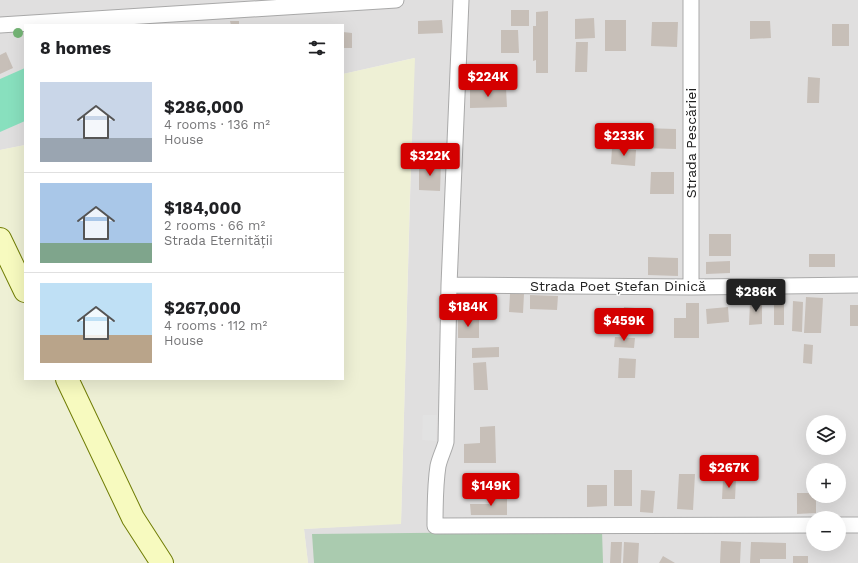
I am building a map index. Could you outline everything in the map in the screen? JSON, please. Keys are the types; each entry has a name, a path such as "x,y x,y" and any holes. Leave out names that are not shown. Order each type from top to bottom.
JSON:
{"street":[{"path":"0,25 396,0"},
{"path":"461,0 450,285 446,442 438,464 435,526 806,525"},
{"name":"Strada Pescăriei","path":"691,0 691,287"},
{"path":"0,239 24,289"},
{"name":"Strada Poet Ștefan Dinică","path":"450,285 691,287 858,285"},
{"path":"67,380 133,518 162,563"},
{"path":"846,525 858,525"}],"shaded area":[{"path":"0,0 858,0 858,563 308,563 304,529 401,523 414,58 344,74 344,24 24,24 24,145 0,150"},
{"path":"423,415 437,415 436,441 422,440"}],"green space":[{"path":"415,58 401,524 304,529 308,563 0,563 0,150 24,145 24,380 344,380 344,74"},
{"path":"24,68 24,121 0,132 0,79"},
{"path":"602,531 603,563 314,563 312,534"}],"building":[{"path":"511,10 529,10 529,26 511,26"},
{"path":"548,11 548,73 536,73 536,60 533,61 533,26 536,26 536,12"},
{"path":"594,18 595,38 575,39 575,19"},
{"path":"442,20 443,33 418,34 418,21"},
{"path":"605,20 626,20 626,51 605,51"},
{"path":"230,21 239,21 239,24 231,24"},
{"path":"750,21 770,21 771,38 750,39"},
{"path":"652,22 678,22 677,47 651,46"},
{"path":"832,24 849,24 849,46 832,46"},
{"path":"501,30 518,30 519,53 501,53"},
{"path":"344,32 352,33 352,48 344,48"},
{"path":"576,42 588,42 587,72 575,72"},
{"path":"6,52 13,68 0,74 0,55"},
{"path":"808,77 820,78 819,103 807,103"},
{"path":"506,88 507,107 470,108 470,89"},
{"path":"642,128 676,129 676,149 641,148"},
{"path":"612,148 636,150 635,166 611,164"},
{"path":"419,163 441,163 440,191 419,190"},
{"path":"651,172 674,172 674,194 650,194"},
{"path":"709,234 731,234 731,256 709,256"},
{"path":"809,254 835,254 835,267 809,267"},
{"path":"648,257 678,258 678,276 648,275"},
{"path":"730,261 730,273 706,274 706,262"},
{"path":"510,294 524,294 523,313 509,312"},
{"path":"530,295 558,296 557,310 530,309"},
{"path":"806,297 823,298 821,333 804,333"},
{"path":"793,301 803,302 802,332 792,331"},
{"path":"750,302 762,302 762,324 749,325"},
{"path":"686,303 699,303 699,338 674,338 674,318 686,318"},
{"path":"774,304 784,304 784,325 774,325"},
{"path":"850,305 858,305 858,326 850,326"},
{"path":"624,307 635,308 634,334 623,334"},
{"path":"728,307 729,322 707,324 706,309"},
{"path":"458,318 479,318 479,338 458,338"},
{"path":"615,337 635,338 634,348 614,347"},
{"path":"804,344 813,345 812,364 803,363"},
{"path":"499,347 499,357 472,358 472,348"},
{"path":"619,358 636,359 635,378 618,378"},
{"path":"486,362 488,390 474,390 473,363"},
{"path":"495,426 496,463 464,463 464,444 480,443 480,427"},
{"path":"614,470 632,470 632,506 614,506"},
{"path":"679,474 695,474 693,510 677,509"},
{"path":"723,479 736,479 735,499 722,499"},
{"path":"587,485 607,485 607,506 587,507"},
{"path":"641,490 655,491 653,513 640,512"},
{"path":"797,493 806,493 806,503 816,503 816,511 806,511 806,514 797,514"},
{"path":"492,496 507,496 507,515 471,515 470,504 493,504"},
{"path":"721,541 741,542 740,563 720,563"},
{"path":"611,542 622,542 621,563 610,563"},
{"path":"624,542 639,543 638,563 623,563"},
{"path":"751,542 786,543 786,559 760,559 760,563 750,563"},
{"path":"663,556 675,563 659,563"},
{"path":"793,556 808,556 808,563 793,563"}]}
